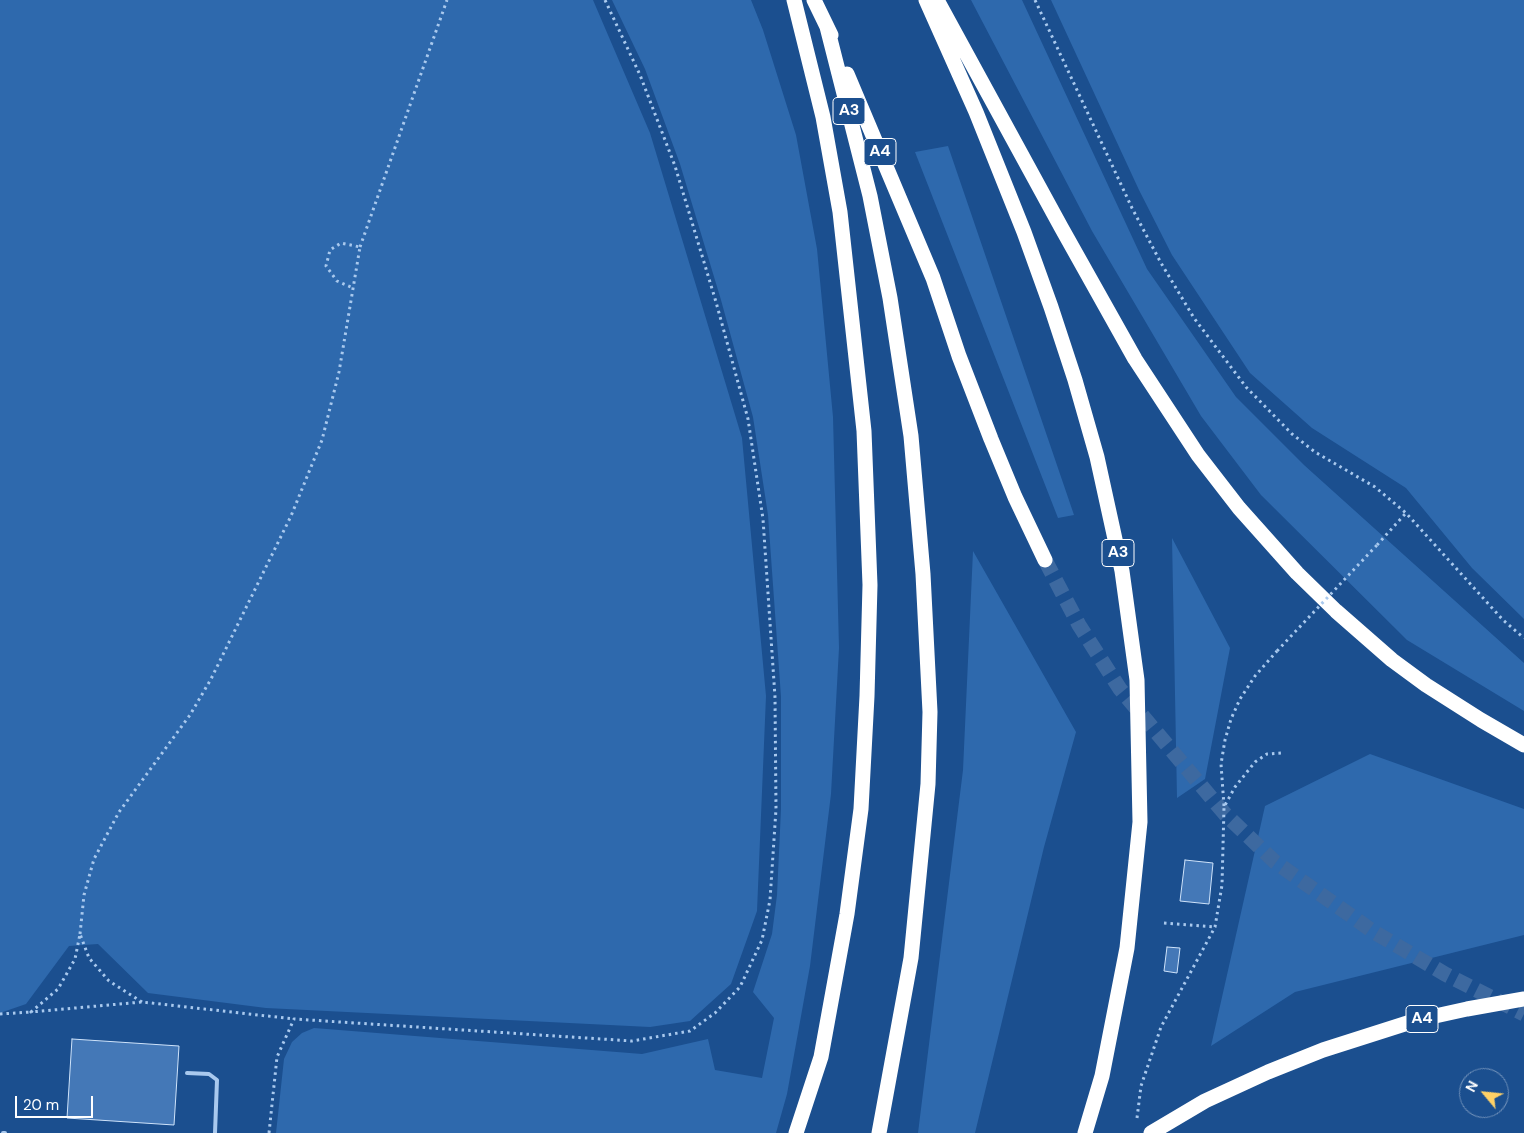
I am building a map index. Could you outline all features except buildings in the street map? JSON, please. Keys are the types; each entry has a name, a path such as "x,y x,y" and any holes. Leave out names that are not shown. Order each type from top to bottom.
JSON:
{"highway":[{"name":"A3","path":"794,0 823,117 840,212 864,431 870,585 861,809 848,914 821,1057 796,1133"},
{"name":"A3","path":"814,0 827,27 870,196 890,298 911,436 923,574 930,712 928,784 911,958 879,1133"},
{"name":"A3","path":"926,0 976,112 1024,232 1051,307 1097,457 1122,571 1137,680 1140,822 1127,948 1102,1076 1085,1133"},
{"path":"937,0 1135,359 1198,455 1239,508 1297,573 1336,611 1392,660 1426,685 1524,745"},
{"name":"A4","path":"827,27 933,278 991,439 1015,497 1045,560"},
{"name":"A4","path":"1151,1133 1205,1101 1268,1072 1323,1050 1369,1034 1426,1018 1524,998"}],"lane":[{"path":"187,1073 209,1074 217,1080 215,1133"}],"path":[{"path":"31,1012 58,989 76,959 84,895 94,859 119,812 190,715 211,679 291,516 322,440 340,372 360,247 447,0"},
{"path":"0,1014 142,1002 294,1019 632,1041 690,1031 715,1013 740,987 762,940 770,900 776,809 775,697 763,519 748,419 676,166 640,75 604,0"},
{"path":"1035,0 1132,208 1161,263 1194,318 1246,387 1292,434 1315,452 1375,487 1406,513 1503,620 1524,638"},
{"path":"352,288 337,281 326,266 330,250 341,244 360,247"},
{"path":"1136,1124 1141,1086 1161,1027 1215,927 1222,885 1224,807 1221,764 1231,719 1240,699 1255,676 1406,513"},
{"path":"1224,807 1235,788 1255,762 1267,754 1281,753"},
{"path":"1164,923 1215,927"},
{"path":"80,934 89,958 110,981 142,1002"},
{"path":"269,1133 277,1057 294,1019"}],"shaded area":[{"path":"0,0 593,0 650,133 742,438 766,696 757,911 731,984 690,1021 650,1027 266,1008 148,993 98,944 69,946 26,1004 0,1013"},
{"path":"612,0 751,0 763,30 796,135 817,249 833,417 839,648 831,794 810,966 787,1094 776,1133 276,1133 284,1059 292,1042 302,1033 314,1028 642,1054 708,1039 715,1070 762,1078 774,1018 753,992 772,934 777,895 781,809 781,697 768,515 753,417 721,300 680,164 645,69"},
{"path":"971,0 1022,0 1147,269 1236,397 1304,465 1524,663 1524,711 1407,640 1261,495 1201,416 1092,231"},
{"path":"1051,0 1524,0 1524,619 1472,568 1406,488 1312,428 1250,373 1172,255 1139,190"},
{"path":"948,146 1074,515 1058,518 915,152"},
{"path":"1172,538 1230,648 1205,779 1177,798"},
{"path":"973,551 1076,732 1044,847 975,1133 918,1133 963,770"},
{"path":"1370,754 1524,809 1524,935 1295,992 1211,1046 1265,806"}],"tunnel":[{"path":"1045,560 1079,625 1120,689 1225,814 1275,862 1374,932 1445,974 1524,1014"}]}
